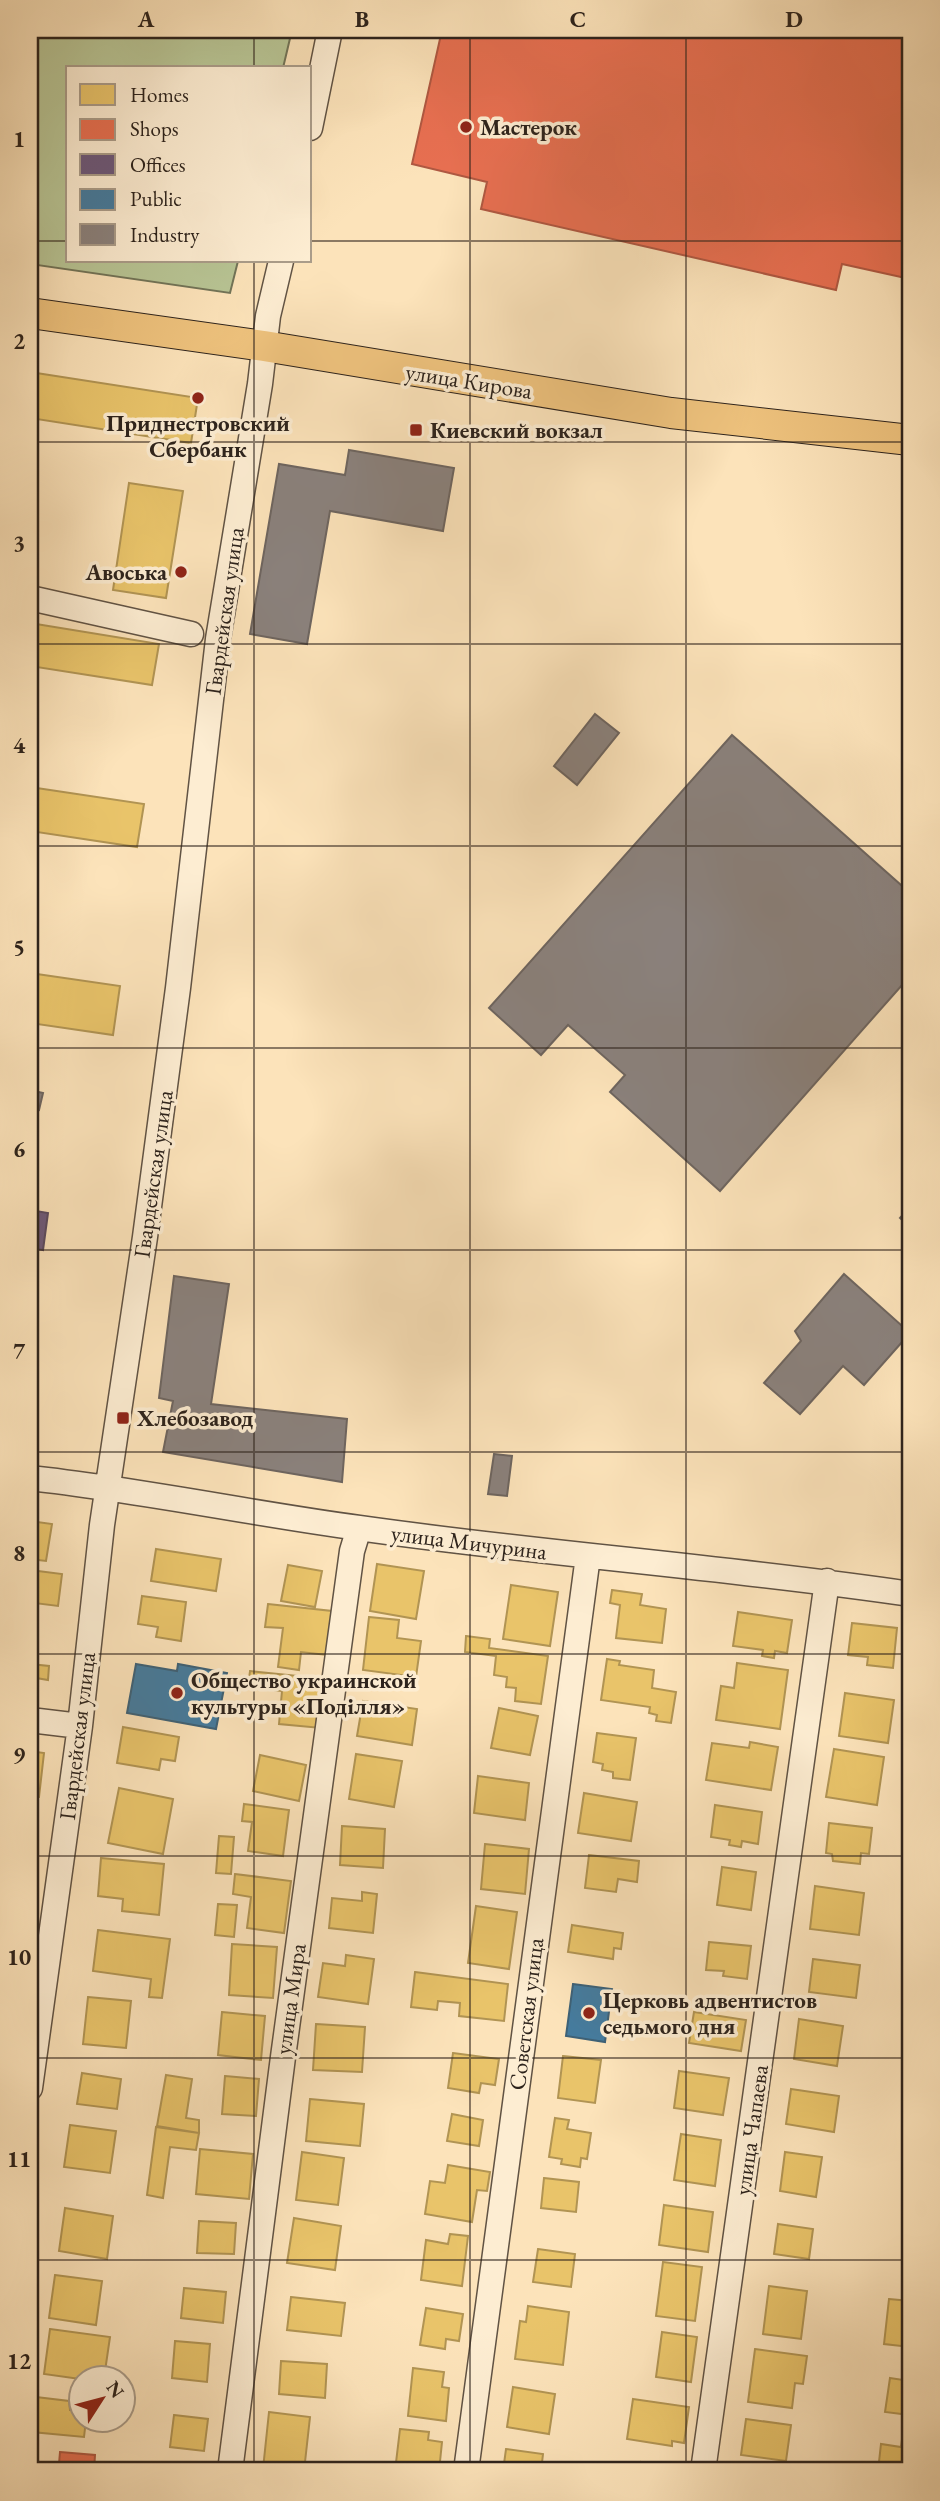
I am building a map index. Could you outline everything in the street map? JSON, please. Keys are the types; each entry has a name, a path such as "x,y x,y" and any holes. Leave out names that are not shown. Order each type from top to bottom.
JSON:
{"main road":[{"name":"улица Кирова","path":"30,313 264,346 671,413 910,440"}],"street":[{"path":"312,118 330,30"},
{"name":"Гвардейская улица","path":"30,2088 38,1967 80,1726 102,1525 178,988 218,639 260,384 268,316 281,262"},
{"path":"30,598 191,634"},
{"name":"улица Мичурина","path":"30,1478 108,1487 359,1528 587,1556 827,1581 910,1594"},
{"name":"улица Мира","path":"230,2471 319,1783 352,1552 359,1528"},
{"name":"Советская улица","path":"466,2471 587,1556"},
{"name":"улица Чапаева","path":"703,2471 827,1581"},
{"path":"30,1720 80,1726"}],"green space":[{"path":"30,30 292,30 283,66 66,66 66,262 238,262 230,293 30,264"}],"building: Homes":[{"path":"30,372 198,398 191,443 30,418"},
{"path":"129,483 183,491 166,598 113,590"},
{"path":"30,623 159,644 152,685 30,666"},
{"path":"30,787 144,804 137,847 30,831"},
{"path":"30,973 120,986 113,1035 30,1023"},
{"path":"30,1521 52,1524 46,1561 30,1559"},
{"path":"156,1549 221,1559 216,1591 151,1581"},
{"path":"377,1564 424,1571 416,1619 370,1611"},
{"path":"288,1565 322,1571 315,1607 281,1601"},
{"path":"38,1571 62,1574 58,1606 34,1603"},
{"path":"511,1585 558,1592 550,1646 503,1639"},
{"path":"612,1590 642,1594 640,1605 666,1609 662,1643 616,1638 620,1605 610,1603"},
{"path":"142,1596 186,1602 181,1641 156,1637 158,1627 138,1624"},
{"path":"268,1604 332,1611 327,1655 301,1652 299,1670 278,1667 283,1628 265,1627"},
{"path":"738,1612 792,1620 787,1653 775,1651 774,1658 762,1656 763,1650 733,1646"},
{"path":"369,1617 399,1620 397,1638 421,1641 416,1677 363,1670"},
{"path":"852,1623 897,1628 893,1668 867,1665 868,1657 848,1655"},
{"path":"466,1636 490,1639 489,1648 548,1656 541,1704 515,1701 516,1688 506,1687 507,1677 494,1675 496,1656 465,1652"},
{"path":"607,1659 620,1661 619,1665 654,1670 652,1688 676,1692 671,1723 656,1721 657,1715 649,1713 650,1707 601,1700"},
{"path":"737,1663 788,1670 780,1729 716,1720 721,1686 734,1688"},
{"path":"30,1664 49,1666 48,1680 36,1678 34,1695 30,1694"},
{"path":"250,1671 326,1679 321,1728 279,1724 282,1691 248,1687"},
{"path":"845,1693 894,1700 888,1743 839,1736"},
{"path":"363,1701 417,1709 412,1745 357,1736"},
{"path":"499,1708 538,1716 530,1755 491,1748"},
{"path":"123,1727 179,1737 175,1761 161,1759 159,1770 117,1763"},
{"path":"597,1733 636,1738 630,1780 613,1778 613,1772 602,1770 603,1764 593,1762"},
{"path":"750,1742 778,1747 771,1790 706,1780 712,1743 749,1748"},
{"path":"834,1749 884,1757 877,1805 826,1797"},
{"path":"30,1751 44,1753 39,1797 30,1796"},
{"path":"356,1754 402,1761 394,1807 349,1799"},
{"path":"260,1755 306,1765 299,1801 253,1791"},
{"path":"478,1776 529,1783 525,1820 474,1813"},
{"path":"119,1788 173,1799 163,1854 108,1843"},
{"path":"584,1793 637,1802 631,1841 578,1833"},
{"path":"244,1804 289,1810 283,1856 248,1851 252,1822 242,1821"},
{"path":"715,1805 762,1812 758,1844 742,1841 741,1847 729,1845 730,1840 711,1837"},
{"path":"30,1821 34,1822 31,1843 30,1843"},
{"path":"829,1823 872,1828 869,1854 861,1853 860,1864 833,1861 832,1854 826,1853"},
{"path":"342,1826 385,1829 383,1868 340,1865"},
{"path":"219,1836 234,1837 231,1874 216,1873"},
{"path":"485,1844 529,1849 525,1894 481,1889"},
{"path":"589,1855 639,1861 637,1882 618,1879 616,1892 585,1888"},
{"path":"101,1858 164,1864 159,1915 122,1911 123,1899 98,1896"},
{"path":"722,1867 756,1872 751,1910 717,1905"},
{"path":"235,1874 291,1881 284,1933 247,1928 251,1897 233,1894"},
{"path":"815,1886 864,1893 859,1935 810,1929"},
{"path":"362,1892 377,1894 373,1933 329,1928 332,1898 362,1901"},
{"path":"218,1904 237,1905 234,1937 215,1935"},
{"path":"476,1906 517,1912 509,1969 468,1963"},
{"path":"572,1925 623,1933 621,1949 614,1948 613,1959 568,1952"},
{"path":"98,1930 170,1939 162,1998 149,1997 151,1979 93,1971"},
{"path":"709,1942 751,1946 747,1979 723,1976 724,1971 706,1970"},
{"path":"232,1944 277,1947 273,1998 229,1995"},
{"path":"346,1955 374,1959 368,2004 318,1997 323,1963 345,1966"},
{"path":"813,1959 860,1965 856,1998 809,1992"},
{"path":"415,1972 508,1984 504,2021 459,2016 460,2003 438,2001 437,2010 411,2007"},
{"path":"88,1997 131,2001 126,2048 83,2044"},
{"path":"222,2012 265,2016 261,2060 218,2055"},
{"path":"694,2012 746,2020 741,2051 689,2043"},
{"path":"799,2019 843,2026 837,2066 794,2059"},
{"path":"316,2024 365,2027 362,2072 313,2070"},
{"path":"453,2053 499,2059 495,2085 481,2083 479,2093 448,2088"},
{"path":"563,2056 601,2060 595,2103 558,2098"},
{"path":"679,2071 729,2078 723,2115 674,2108"},
{"path":"82,2073 121,2079 117,2109 77,2104"},
{"path":"166,2075 192,2079 186,2118 199,2120 199,2133 157,2126"},
{"path":"225,2076 259,2079 256,2116 222,2114"},
{"path":"791,2089 839,2096 834,2132 786,2124"},
{"path":"310,2099 364,2104 360,2146 306,2141"},
{"path":"452,2114 483,2120 479,2146 447,2141"},
{"path":"555,2118 569,2120 567,2129 591,2133 587,2159 581,2158 580,2167 561,2164 562,2159 549,2157"},
{"path":"70,2125 116,2131 110,2173 64,2167"},
{"path":"156,2127 199,2133 196,2150 170,2147 163,2198 147,2195"},
{"path":"681,2134 721,2140 715,2186 674,2180"},
{"path":"200,2149 253,2154 249,2199 196,2194"},
{"path":"302,2152 344,2158 338,2205 296,2200"},
{"path":"785,2152 822,2157 816,2197 780,2191"},
{"path":"448,2165 490,2172 487,2191 477,2190 472,2222 425,2214 430,2181 445,2183"},
{"path":"544,2178 579,2182 576,2212 541,2208"},
{"path":"904,2181 910,2182 910,2206 902,2205"},
{"path":"664,2205 713,2212 708,2252 659,2245"},
{"path":"65,2208 113,2216 107,2259 59,2251"},
{"path":"294,2218 341,2226 335,2270 287,2263"},
{"path":"199,2221 236,2223 234,2254 197,2253"},
{"path":"778,2224 813,2229 809,2259 774,2254"},
{"path":"450,2234 468,2236 462,2286 421,2280 426,2240 448,2244"},
{"path":"910,2243 910,2273 907,2272"},
{"path":"538,2249 575,2254 571,2287 533,2282"},
{"path":"663,2262 702,2267 695,2321 656,2316"},
{"path":"55,2275 102,2281 96,2325 49,2318"},
{"path":"769,2286 807,2291 801,2339 763,2334"},
{"path":"184,2288 226,2292 223,2323 181,2318"},
{"path":"291,2297 345,2303 341,2336 287,2330"},
{"path":"889,2299 910,2301 910,2347 884,2344"},
{"path":"528,2306 569,2312 563,2365 515,2359 520,2321 526,2322"},
{"path":"426,2308 463,2314 459,2341 446,2339 445,2349 420,2345"},
{"path":"50,2329 110,2337 106,2364 66,2364 66,2377 44,2374"},
{"path":"662,2332 697,2337 691,2382 656,2377"},
{"path":"175,2341 210,2344 207,2382 172,2378"},
{"path":"755,2349 807,2356 803,2384 795,2383 792,2408 748,2402"},
{"path":"281,2361 327,2364 325,2398 279,2394"},
{"path":"413,2368 444,2372 442,2387 449,2388 446,2421 408,2416"},
{"path":"890,2378 910,2381 910,2415 885,2412"},
{"path":"513,2387 555,2394 549,2434 507,2427"},
{"path":"36,2397 66,2401 66,2434 84,2434 84,2437 32,2432"},
{"path":"633,2399 689,2407 684,2443 672,2441 672,2446 627,2439"},
{"path":"269,2412 310,2417 304,2471 263,2469"},
{"path":"174,2415 208,2419 204,2451 170,2447"},
{"path":"746,2419 791,2425 786,2461 741,2455"},
{"path":"400,2429 429,2432 428,2440 442,2442 439,2471 395,2471"},
{"path":"903,2432 910,2433 910,2471 878,2471 881,2444 901,2447"},
{"path":"506,2449 543,2454 541,2471 503,2471"},
{"path":"641,2462 663,2465 662,2471 640,2471"}],"building: Shops":[{"path":"442,30 910,30 910,279 842,264 836,290 481,209 487,182 412,164"},
{"path":"60,2452 95,2455 94,2471 30,2471 30,2462 59,2464"}],"building: Offices":[{"path":"30,1210 48,1213 43,1250 30,1248"}],"building: Public":[{"name":"Общество украинской культуры «Поділля»","path":"136,1664 177,1671 178,1664 227,1673 216,1729 127,1713"},
{"name":"Церковь адвентистов седьмого дня","path":"573,1984 612,1989 605,2042 566,2036"}],"building: Industry":[{"path":"349,450 454,468 443,531 330,511 307,644 250,634 279,464 345,475"},
{"path":"595,714 619,733 577,785 554,766"},
{"path":"732,735 910,893 910,976 720,1191 610,1092 625,1075 568,1025 541,1055 489,1008"},
{"path":"30,1090 43,1093 39,1110 30,1108"},
{"path":"910,1207 910,1227 900,1218"},
{"path":"844,1274 910,1333 864,1385 843,1366 800,1414 764,1383 801,1341 795,1331"},
{"path":"174,1276 229,1284 211,1404 347,1419 342,1482 163,1452 173,1401 159,1398"},
{"path":"494,1454 512,1456 507,1496 488,1494"}],"place":[{"name":"Мастерок","path":"466,127"},
{"name":"Приднестровский Сбербанк","path":"198,398"},
{"name":"Киевский вокзал","path":"416,430"},
{"name":"Авоська","path":"181,572"},
{"name":"Хлебозавод","path":"123,1418"},
{"name":"Общество украинской культуры «Поділля»","path":"177,1693"},
{"name":"Церковь адвентистов седьмого дня","path":"589,2013"}]}
